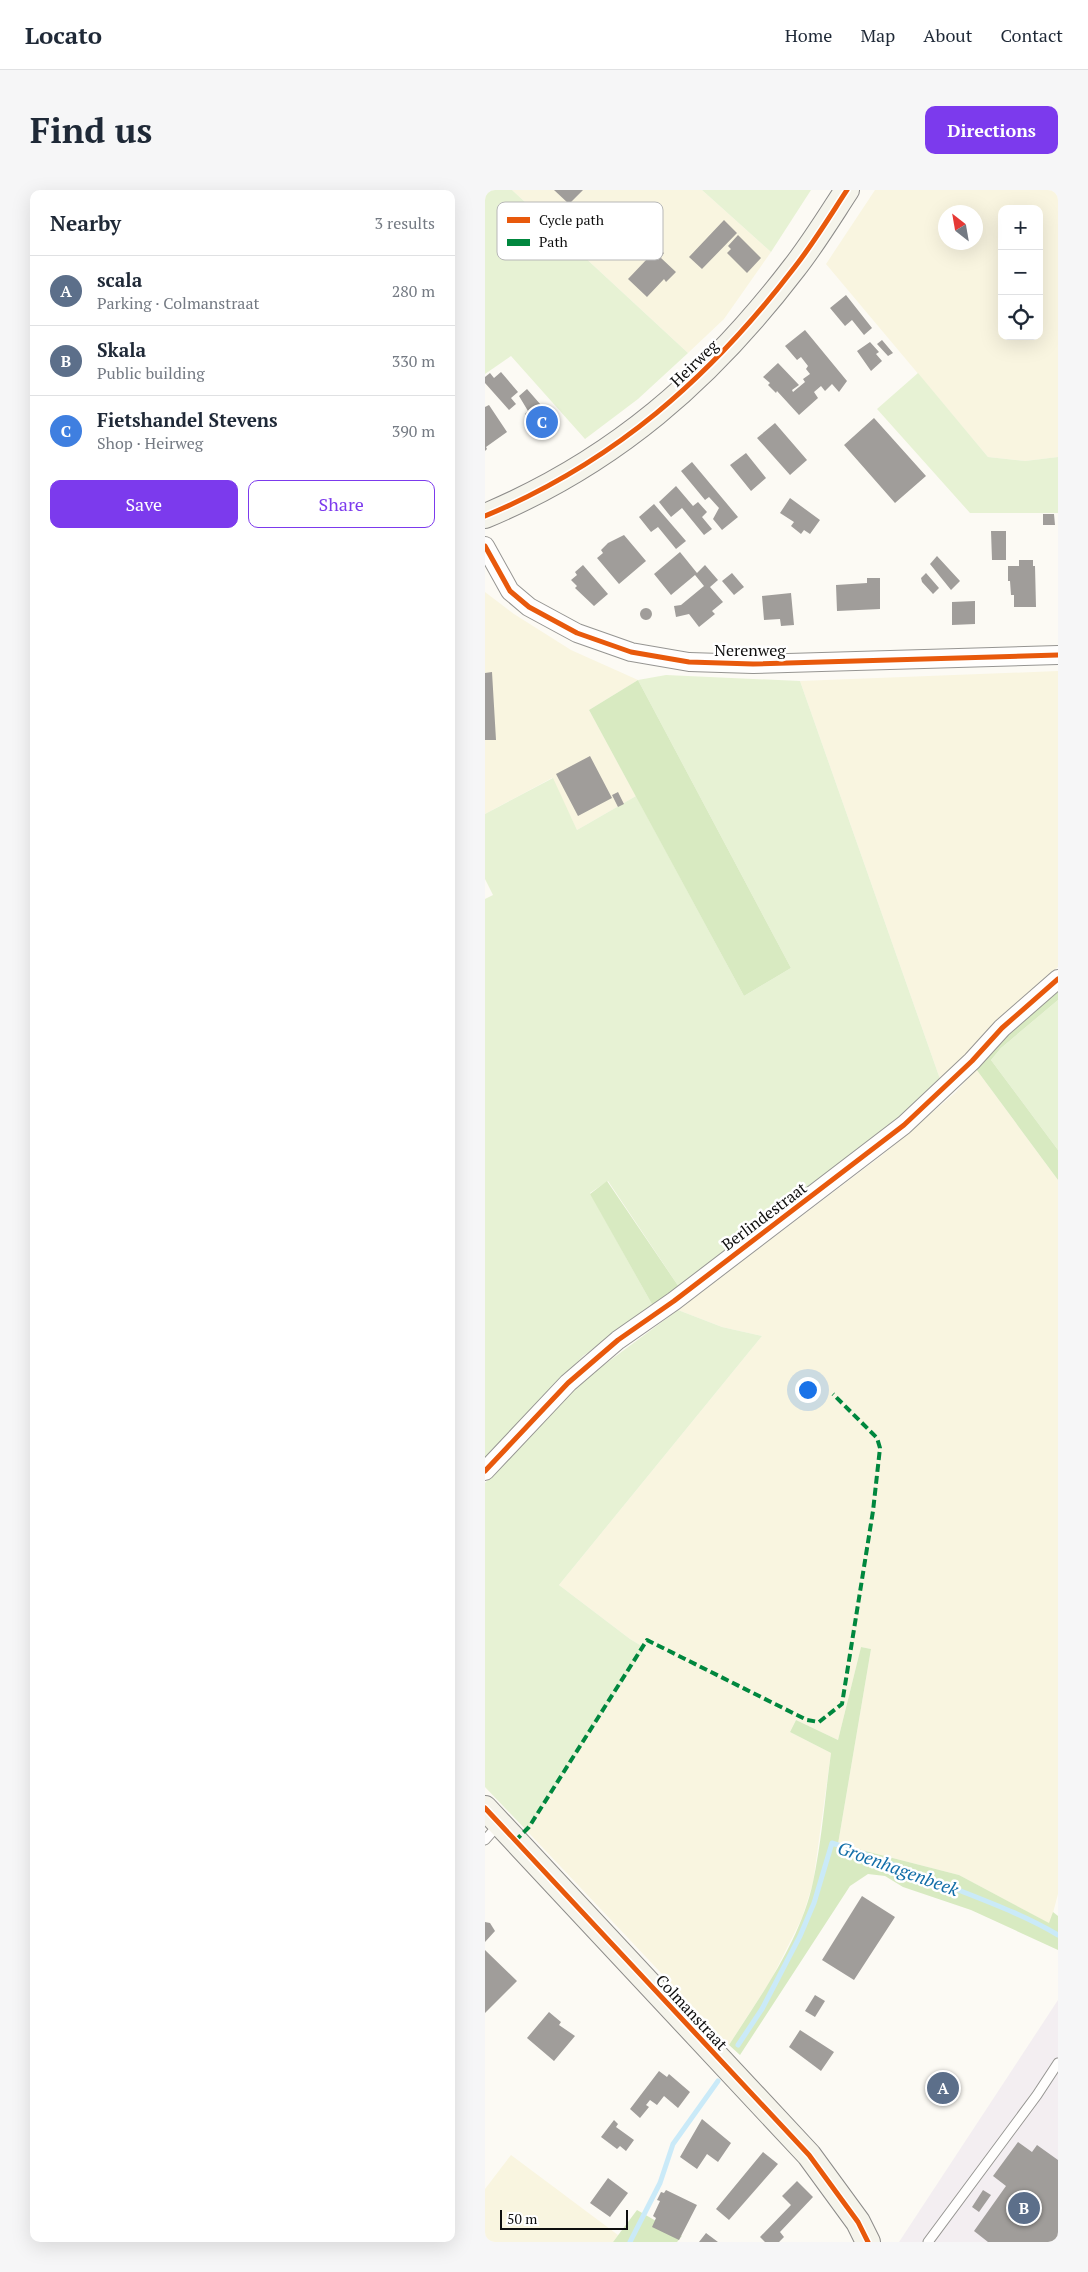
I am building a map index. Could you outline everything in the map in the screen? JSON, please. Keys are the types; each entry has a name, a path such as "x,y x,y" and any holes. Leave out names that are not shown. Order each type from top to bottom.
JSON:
{"main road":[{"name":"Heirweg","path":"485,516 574,472 621,442 665,408 736,339 767,303 795,267 847,190"},
{"name":"Colmanstraat","path":"490,1824 809,2155 858,2222 868,2242"}],"street":[{"name":"Nerenweg","path":"485,546 509,591 529,607 577,633 631,652 689,662 753,664 1058,656"},
{"name":"Berlindestraat","path":"485,1471 568,1382 618,1340 673,1301 904,1125 972,1061 1003,1028 1058,979"}],"lane":[{"path":"928,2242 1037,2095 1058,2063"}],"shaded area":[{"path":"512,190 702,190 771,252 724,319 688,353 588,260 663,260 663,202 525,202"},
{"path":"875,190 1058,190 1058,457 1025,461 988,457 826,264"},
{"path":"485,592 514,614 571,650 638,680 589,710 636,796 577,830 552,778 485,814"},
{"path":"1058,671 1058,967 1011,1009 940,1079 800,681"},
{"path":"976,1069 1058,1180 1058,1894 1050,1924 959,1875 838,1844 871,1649 861,1647 838,1740 796,1720 790,1732 831,1753 813,1883 802,1918 771,1980 729,2045 527,1831 645,1648 630,1639 559,1585 762,1336 722,1327 678,1310 881,1156 955,1093"},
{"path":"1058,2000 1058,2242 899,2242"},
{"path":"511,2155 618,2235 613,2242 485,2242 485,2189"}],"green space":[{"path":"485,190 512,190 525,202 497,202 497,260 588,260 688,353 638,399 585,439 511,356 485,374"},
{"path":"702,190 811,190 771,252"},
{"path":"918,373 988,457 1025,461 1058,457 1058,513 970,513 877,409"},
{"path":"666,675 800,681 940,1079 904,1113 679,1287 608,1181 590,1193 653,1306 583,1356 485,1460 485,899 493,895 485,879 485,814 553,778 577,830 636,796 744,996 791,968 638,680"},
{"path":"638,680 791,968 744,996 589,710"},
{"path":"1058,988 1058,1000 1001,1048 991,1060 1058,1150 1058,1180 976,1069 1001,1040"},
{"path":"1058,1000 1058,1150 991,1060 1001,1048"},
{"path":"607,1181 679,1287 653,1306 590,1194"},
{"path":"678,1310 722,1327 762,1336 559,1585 630,1639 645,1648 527,1831 485,1787 485,1483 559,1403 589,1376"},
{"path":"861,1647 871,1649 838,1844 959,1875 1049,1923 1053,1912 1058,1916 1058,1950 971,1910 903,1887 885,1876 868,1874 850,1886 740,2055 729,2045 778,1967 799,1926 813,1882 819,1850 831,1753 790,1732 796,1720 838,1740"},
{"path":"637,2210 682,2236 677,2242 613,2242"}],"building":[{"path":"554,190 583,190 571,202 567,202"},
{"path":"724,220 737,233 702,269 689,257"},
{"path":"738,235 761,258 747,273 727,253 731,249 728,246"},
{"path":"646,260 663,260 676,272 666,282 664,279 647,297 628,279"},
{"path":"846,295 872,328 864,335 852,320 845,326 830,308"},
{"path":"805,330 847,381 839,392 832,384 825,391 821,386 814,392 818,398 799,415 777,391 776,393 768,385 770,383 763,377 778,363 799,385 792,390 793,392 805,382 803,379 810,374 806,369 808,366 801,357 797,360 785,346"},
{"path":"882,340 893,353 888,356 877,344"},
{"path":"870,342 879,352 876,354 882,361 871,371 857,351"},
{"path":"501,372 518,392 511,398 516,404 509,410 485,383 485,377 490,373 494,378"},
{"path":"527,389 554,420 540,432 525,414 528,411 519,396"},
{"path":"489,405 507,432 486,447 485,451 485,407"},
{"path":"874,418 926,476 895,503 844,445"},
{"path":"775,423 807,460 790,475 757,438"},
{"path":"746,453 766,478 751,491 730,465"},
{"path":"692,462 738,517 722,530 713,519 719,508 709,497 705,500 681,471"},
{"path":"676,486 693,506 698,502 707,512 702,517 712,529 704,535 682,508 671,517 659,502"},
{"path":"790,498 820,520 810,534 804,530 801,534 791,526 794,522 780,513"},
{"path":"654,504 686,541 676,549 658,527 651,532 639,517"},
{"path":"1043,514 1054,514 1055,525 1043,525"},
{"path":"991,531 1006,531 1006,560 992,560"},
{"path":"624,535 646,561 619,584 597,558 603,553 601,550 608,543"},
{"path":"680,552 697,573 705,565 718,580 710,587 723,602 712,611 715,614 699,627 689,614 676,617 674,606 681,605 704,586 695,575 671,595 654,574"},
{"path":"937,556 960,581 951,590 930,564"},
{"path":"1019,560 1033,560 1033,566 1035,566 1036,607 1014,607 1014,595 1011,595 1010,581 1008,581 1008,566 1019,566"},
{"path":"583,565 608,594 594,606 575,588 577,586 571,580 577,575 575,572"},
{"path":"732,573 744,587 734,595 722,581"},
{"path":"926,573 939,588 933,594 922,582 921,578"},
{"path":"867,578 880,578 880,609 837,611 836,585 867,583"},
{"path":"791,593 794,625 781,626 780,619 764,620 762,596"},
{"path":"975,601 975,624 952,625 952,602"},
{"path":"646,608 652,614 646,620 640,614"},
{"path":"492,672 496,740 485,740 485,673"},
{"path":"590,756 612,798 578,816 556,774"},
{"path":"618,792 624,804 618,807 612,795"},
{"path":"862,1896 895,1917 854,1980 822,1960"},
{"path":"485,1922 490,1923 495,1931 485,1942"},
{"path":"485,1950 517,1981 485,2013"},
{"path":"815,1995 825,2001 815,2017 805,2011"},
{"path":"549,2012 561,2022 559,2025 575,2036 554,2061 527,2038"},
{"path":"800,2030 834,2052 821,2071 789,2047"},
{"path":"659,2071 667,2077 669,2074 690,2092 678,2108 664,2096 657,2105 650,2100 646,2105 649,2107 640,2118 630,2109"},
{"path":"702,2119 731,2143 718,2162 707,2154 697,2169 680,2157"},
{"path":"614,2120 618,2124 616,2127 634,2140 626,2151 620,2146 617,2149 601,2137"},
{"path":"1018,2142 1032,2152 1037,2145 1058,2160 1058,2242 988,2242 974,2231 1006,2186 993,2176"},
{"path":"763,2152 778,2164 729,2220 716,2209"},
{"path":"608,2178 628,2193 610,2217 590,2203"},
{"path":"797,2181 813,2197 780,2232 784,2237 779,2242 765,2242 760,2237 791,2205 782,2196"},
{"path":"666,2190 697,2205 679,2240 652,2227 656,2218 653,2216 660,2201 657,2200 661,2192 664,2193"},
{"path":"983,2190 991,2195 979,2212 972,2207"},
{"path":"706,2233 718,2242 699,2242"}],"waterway":[{"name":"Groenhagenbeek","path":"738,2045 762,2009 800,1936 814,1903 832,1843 986,1901 1047,1928 1058,1935"},
{"name":"Groenhagenbeek","path":"630,2242 660,2183 673,2144 718,2081"}],"marked path":[{"path":"515,1841 529,1827 647,1640 807,1720 819,1722 842,1704 873,1511 880,1448 877,1438 833,1394"}],"cycle path":[{"path":"485,516 532,494 576,470 617,443 693,381 762,308 808,249 847,190"},
{"path":"485,546 510,591 529,607 577,633 631,652 689,662 753,664 1058,655"},
{"path":"485,1471 568,1383 618,1340 674,1301 904,1125 972,1061 1002,1028 1058,979"},
{"path":"485,1808 809,2155 858,2222 868,2242"}],"place":[{"name":"Fietshandel Stevens","path":"542,422"},
{"name":"scala","path":"943,2088"},
{"name":"Skala","path":"1024,2208"}]}
